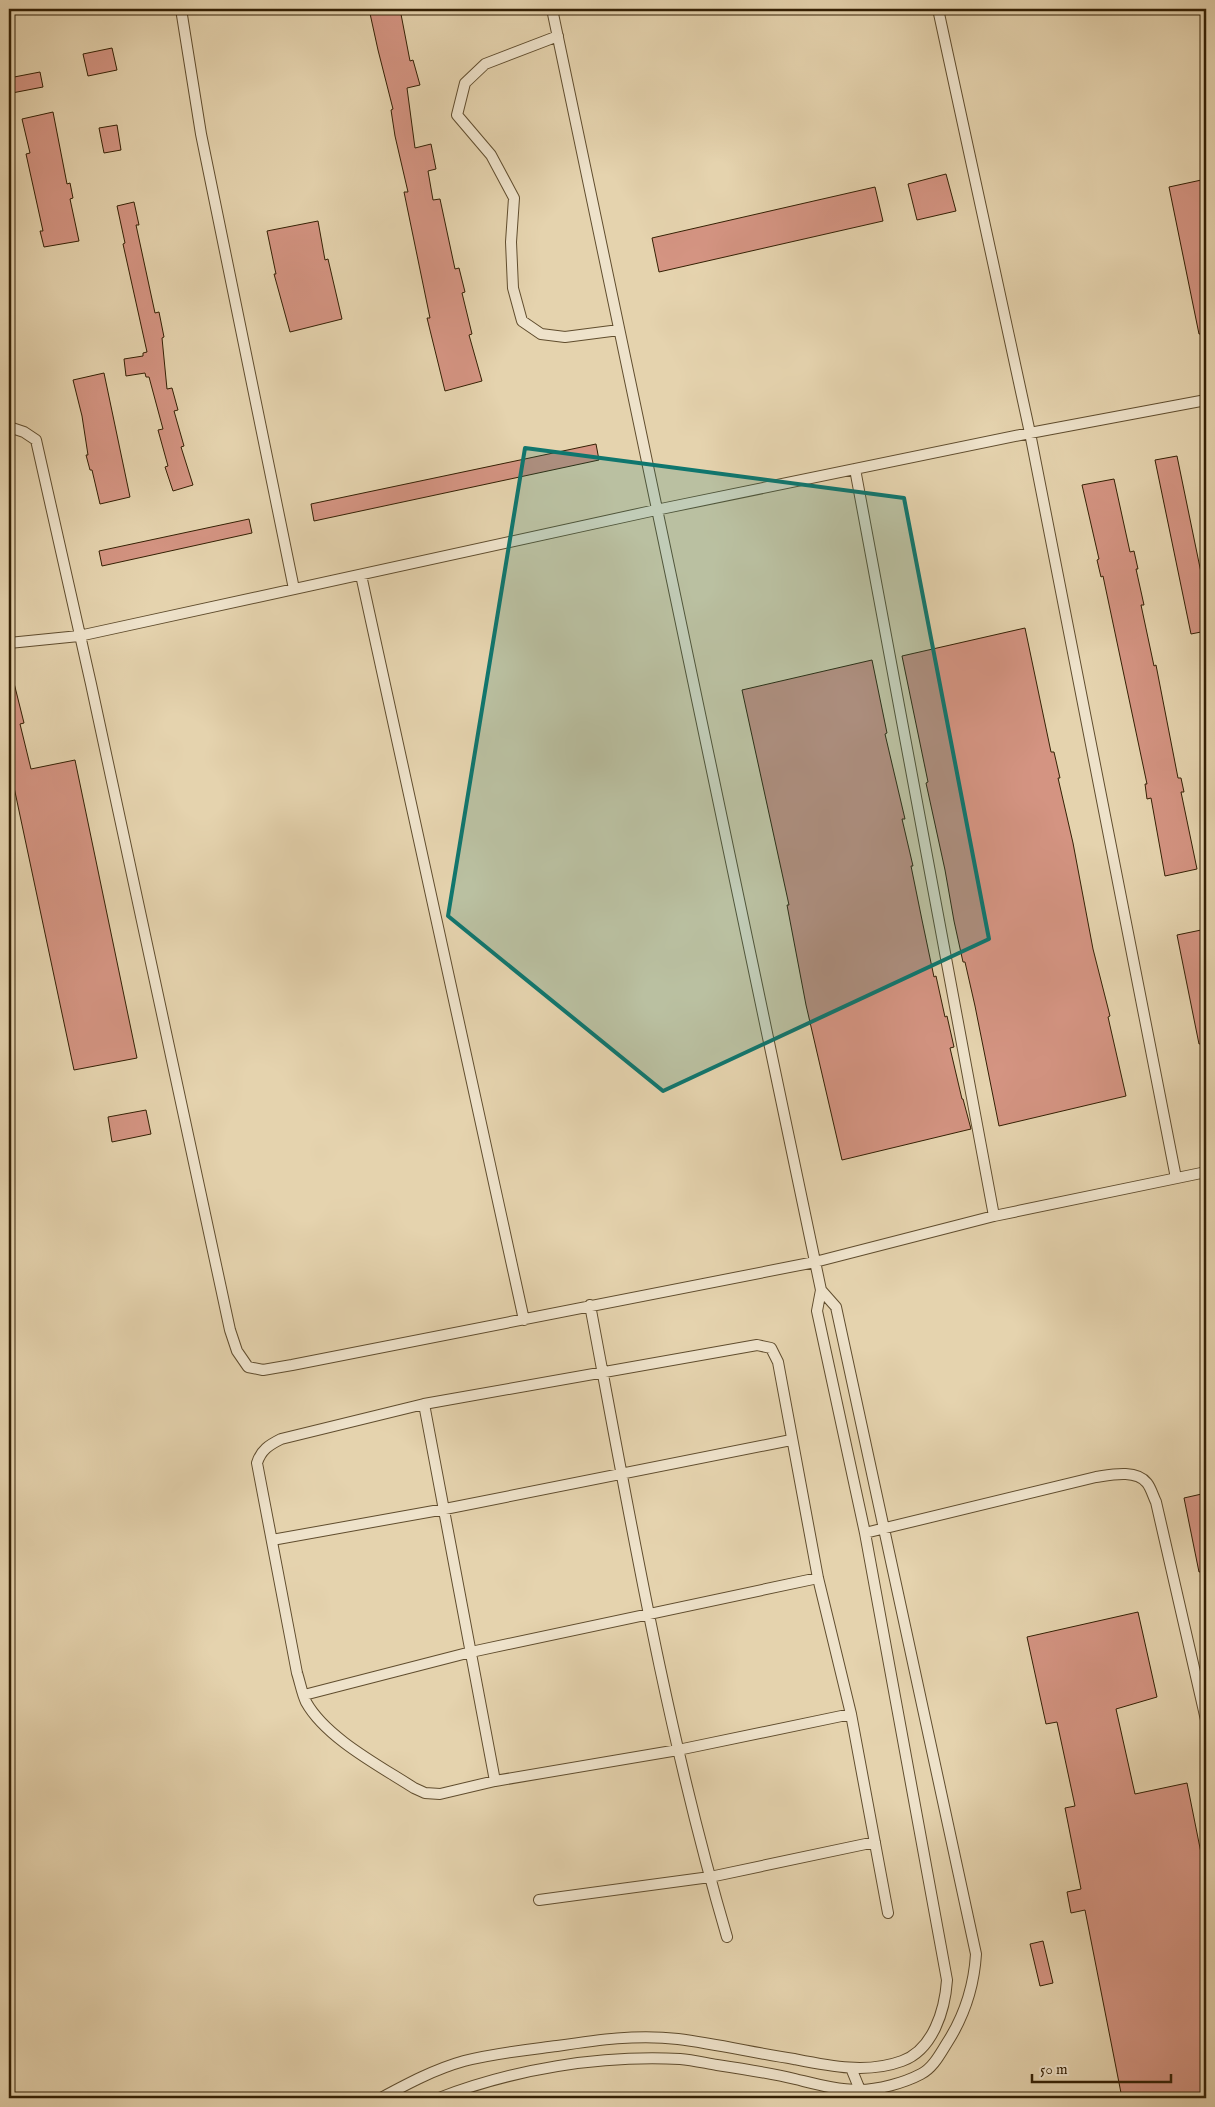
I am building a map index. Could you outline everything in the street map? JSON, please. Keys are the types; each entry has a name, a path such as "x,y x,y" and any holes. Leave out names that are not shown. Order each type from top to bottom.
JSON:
{"lane":[{"path":"182,9 201,134 294,590"},
{"path":"381,2098 435,2072 462,2062 600,2039 636,2037 678,2039 851,2068 888,2065 912,2057 929,2039 946,2000 947,1980 865,1533 817,1312 821,1290 552,9"},
{"path":"938,9 1030,433 1176,1178"},
{"path":"558,36 485,64 466,84 457,115 491,155 514,198 511,242 513,288 522,321 541,334 565,337 619,330"},
{"path":"9,643 79,636 656,510 1030,433 1206,400"},
{"path":"9,427 24,432 36,440 91,684 230,1330 237,1352 248,1366 263,1370 815,1262 994,1216 1206,1172"},
{"path":"855,470 994,1216"},
{"path":"361,575 524,1320"},
{"path":"439,2098 474,2085 520,2074 597,2061 640,2059 681,2059 768,2073 863,2094 922,2074 936,2061 953,2034 968,2003 974,1979 976,1954 836,1307 821,1290"},
{"path":"590,1306 648,1613 678,1750 710,1877 728,1937"},
{"path":"851,1714 678,1750 495,1781 440,1794 425,1793 414,1788 335,1736 318,1720 304,1695 297,1673 272,1540 258,1463 260,1453 269,1445 281,1439 424,1404 602,1371 763,1345 771,1348 778,1362 818,1578 851,1714 888,1912"},
{"path":"424,1404 495,1781"},
{"path":"272,1540 445,1509 791,1440"},
{"path":"865,1533 1096,1477 1117,1474 1132,1475 1146,1482 1156,1502 1206,1720"},
{"path":"304,1695 471,1652 818,1578"},
{"path":"539,1900 710,1877 875,1842"},
{"path":"851,2068 863,2094"}],"highlighted area":[{"path":"525,448 904,498 989,939 663,1091 448,916"}],"building":[{"path":"369,9 400,9 410,61 413,60 420,85 407,88 415,148 431,144 436,169 428,171 433,200 440,199 455,269 459,268 465,292 462,293 472,334 469,335 482,381 445,391 427,318 430,318 404,192 408,192 395,136 391,110 393,109"},
{"path":"112,48 117,70 88,76 83,54"},
{"path":"40,72 43,87 12,93 9,78"},
{"path":"53,112 67,184 70,183 73,198 70,199 79,241 44,247 40,231 43,231 26,154 30,153 22,119"},
{"path":"117,125 121,150 104,153 99,128"},
{"path":"946,174 956,211 917,220 908,184"},
{"path":"1206,179 1206,334 1199,334 1169,187"},
{"path":"875,187 883,221 659,272 652,238"},
{"path":"134,202 139,225 136,225 155,313 159,312 164,337 162,338 167,389 172,388 178,410 174,411 184,446 181,447 193,485 173,491 165,467 168,466 158,430 163,429 149,377 146,377 145,373 126,376 124,359 143,356 143,353 147,352 123,244 125,243 117,206"},
{"path":"318,221 325,260 328,259 342,319 290,332 274,274 276,274 267,231"},
{"path":"104,373 130,497 100,504 92,470 90,470 86,455 88,455 82,416 73,380"},
{"path":"596,444 599,460 314,521 311,504"},
{"path":"1177,456 1205,592 1203,592 1206,606 1206,631 1191,634 1155,460"},
{"path":"1114,479 1130,552 1134,551 1138,569 1136,569 1144,605 1141,605 1154,666 1156,665 1178,778 1181,778 1184,792 1181,792 1197,869 1165,876 1151,798 1147,799 1145,784 1147,784 1082,485"},
{"path":"249,519 252,533 102,566 99,551"},
{"path":"1025,628 1051,752 1054,752 1060,778 1058,778 1073,843 1093,949 1110,1016 1108,1017 1126,1096 999,1126 975,1006 954,921 902,656"},
{"path":"872,660 887,733 885,734 905,819 902,819 934,977 936,976 945,1017 947,1016 954,1047 950,1048 971,1129 842,1160 806,1005 787,905 789,905 742,690"},
{"path":"9,683 14,683 24,723 20,724 31,769 75,760 137,1058 74,1070 11,773 14,772 9,753"},
{"path":"1206,929 1206,1043 1199,1044 1177,935"},
{"path":"146,1110 151,1134 112,1142 108,1117"},
{"path":"1206,1493 1206,1571 1199,1572 1184,1498"},
{"path":"1138,1612 1157,1697 1116,1709 1135,1794 1187,1783 1206,1878 1206,2098 1122,2098 1085,1910 1071,1913 1067,1892 1081,1889 1065,1808 1075,1806 1057,1722 1046,1724 1027,1637"},
{"path":"1043,1941 1053,1983 1040,1986 1030,1944"}]}
